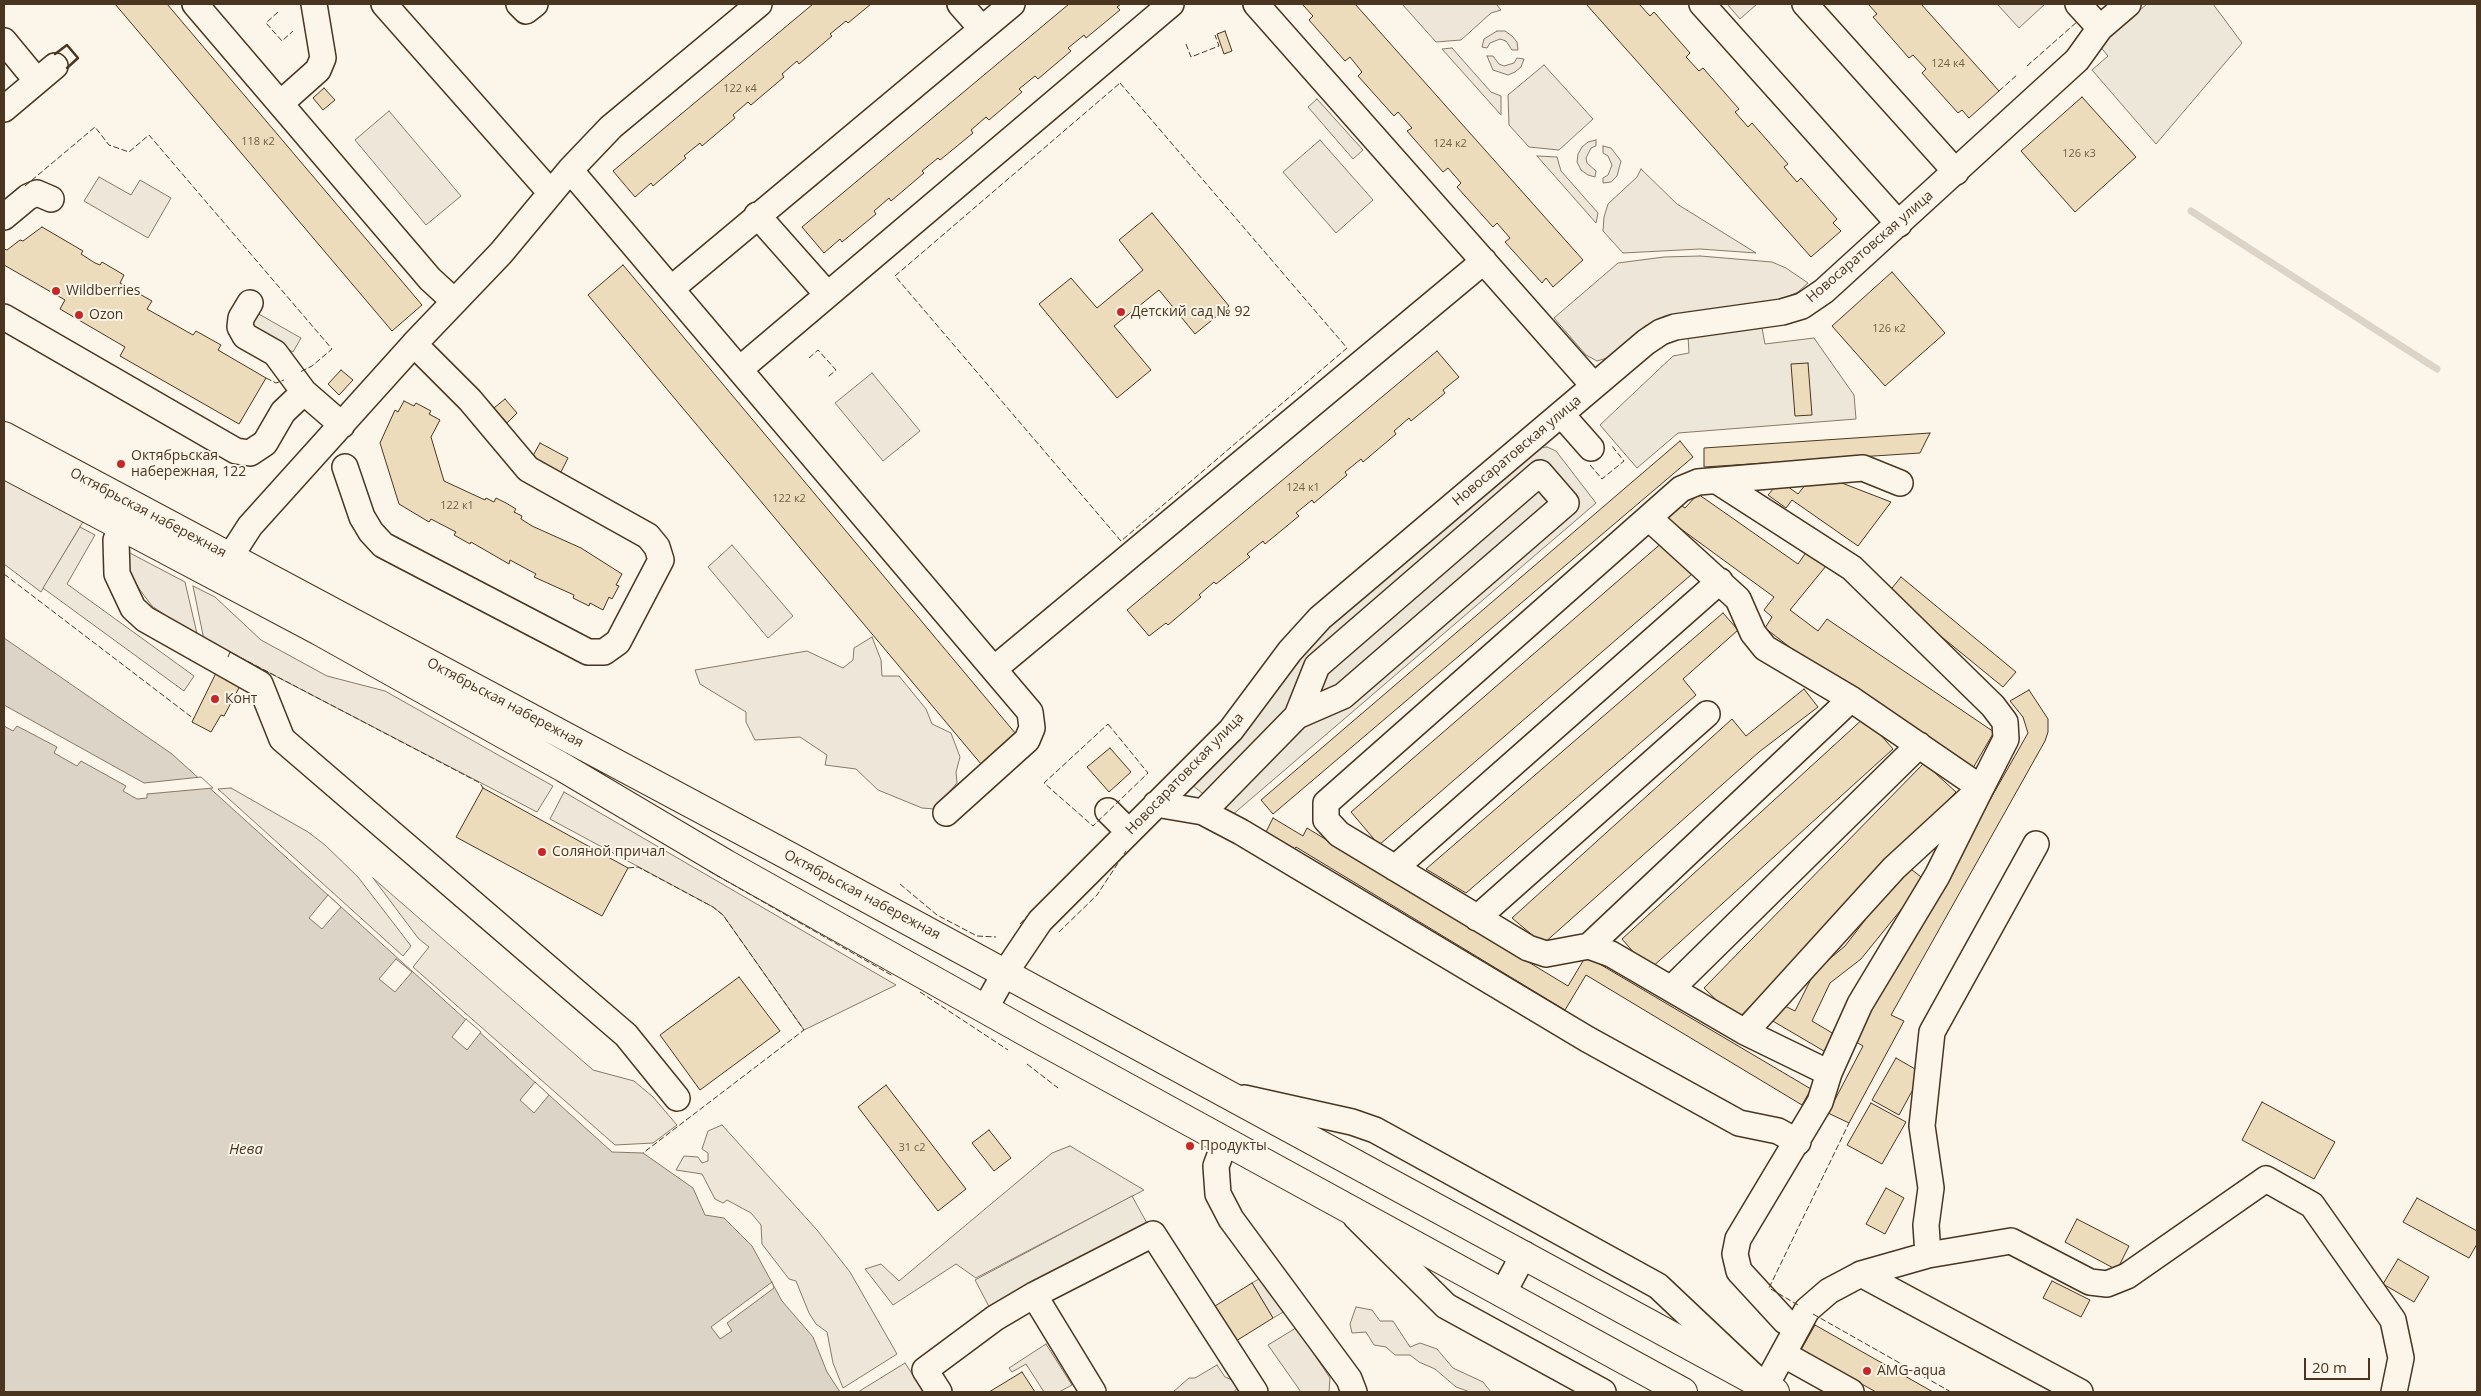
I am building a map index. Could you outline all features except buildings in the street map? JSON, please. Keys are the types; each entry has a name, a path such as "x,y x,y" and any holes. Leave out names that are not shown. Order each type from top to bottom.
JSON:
{"main road":[{"name":"Октябрьская набережная","path":"4,436 1005,973 1770,1389"},
{"name":"Октябрьская набережная","path":"4,464 319,631 564,768 726,864 1225,1142 1683,1392"}],"street":[{"path":"195,4 430,279 454,301"},
{"path":"281,103 318,70 323,58 314,4"},
{"path":"386,4 551,193"},
{"path":"519,4 526,11 535,4"},
{"path":"230,557 250,526 414,344 501,253 570,170 611,127 759,4"},
{"path":"960,4 982,29"},
{"path":"671,289 757,215 1012,4"},
{"path":"740,369 1170,4"},
{"path":"1256,4 1594,386"},
{"path":"1702,4 1899,224"},
{"path":"1805,4 1956,172"},
{"path":"2078,4 2100,28"},
{"name":"Новосаратовская улица","path":"986,1009 1005,973 1040,921 1231,730 1290,651 1320,618 1646,342 1668,329 1782,312 1802,306 1824,291 2077,60 2100,28 2128,4"},
{"path":"4,41 46,73 4,109"},
{"path":"570,170 1030,712 1032,728 1027,740 946,813"},
{"path":"4,217 28,197 37,193 51,199"},
{"path":"757,215 828,294"},
{"path":"994,669 1484,261"},
{"path":"250,303 241,318 240,328 245,336 275,353 304,392 342,425"},
{"path":"4,317 236,451 250,453 265,443 283,412 304,392"},
{"path":"345,467 362,517 371,532 383,544 588,652 604,652 618,642 661,560 657,547 648,536 528,469 470,400 414,344"},
{"path":"1561,414 1591,448"},
{"path":"1829,1073 1745,1032 1611,954 1589,946 1546,954 1528,948 1340,834 1326,820 1326,803 1681,489 1698,482 1863,468 1900,483"},
{"path":"1202,812 1297,716 1343,696 1566,503 1540,472 1317,666 1297,716"},
{"path":"1717,481 1852,568 1993,706 2004,722 2006,739 1937,876 1860,1004 1829,1073 1820,1102 1798,1142 1738,1239 1735,1254 1739,1271 1784,1321 1797,1328"},
{"path":"1649,518 1720,580 1738,599 1753,633 1765,648 1851,698 1981,788"},
{"path":"122,526 116,540 117,574 124,593 133,608 144,619 260,684 282,739 626,1035 677,1098"},
{"path":"1395,868 1720,580"},
{"path":"1589,946 1851,698"},
{"path":"1477,918 1707,714"},
{"path":"1671,989 1919,745"},
{"path":"1745,1032 1894,868 1981,788"},
{"path":"1156,804 1202,812 1242,832 1595,1044 1739,1123 1778,1130 1798,1142"},
{"path":"1108,811 1128,832"},
{"path":"1928,1255 1926,1225 1931,1188 1922,1126 1932,1032 2036,844"},
{"path":"1231,1096 1352,1122 1375,1130 1658,1286 1770,1389 1783,1354 1806,1310 1816,1300 1861,1274 1928,1255 2011,1241 2090,1282 2107,1284 2127,1276 2266,1179 2312,1205 2393,1320 2401,1358 2394,1392"},
{"path":"1225,1142 1216,1166 1218,1194 1231,1219 1349,1379 1354,1392"},
{"path":"1484,1232 1500,1199"},
{"path":"1345,1206 1446,1306 1603,1392"},
{"path":"939,1392 925,1370 995,1318 1034,1295 1153,1234 1255,1392"},
{"path":"1503,1293 1524,1254"},
{"path":"1861,1274 2080,1392"},
{"path":"1034,1295 1093,1392"},
{"path":"1783,1354 1850,1392"}],"shaded area":[{"path":"1402,4 1496,4 1501,10 1491,13 1461,40 1436,42"},
{"path":"1727,4 1757,4 1740,19"},
{"path":"1997,4 2045,4 2019,28"},
{"path":"2147,4 2213,4 2242,43 2156,144 2092,70 2108,56 2099,45"},
{"path":"1497,31 1505,31 1512,36 1517,42 1518,50 1512,50 1506,41 1500,39 1490,43 1487,48 1482,47 1484,39"},
{"path":"1452,48 1491,92 1501,96 1501,115 1442,49"},
{"path":"1487,56 1493,56 1499,64 1504,66 1514,63 1517,58 1524,59 1521,67 1508,75 1493,70"},
{"path":"1544,65 1593,119 1559,150 1529,147 1509,125 1508,95"},
{"path":"1317,99 1363,150 1353,159 1308,107"},
{"path":"389,111 461,196 426,225 355,140"},
{"path":"1320,140 1373,200 1336,233 1283,172"},
{"path":"1596,140 1596,146 1591,148 1586,158 1587,163 1596,171 1595,177 1581,170 1577,162 1578,154 1582,147 1588,142"},
{"path":"1603,146 1611,148 1621,161 1617,176 1611,182 1603,183 1603,178 1608,175 1612,165 1608,156 1603,153"},
{"path":"1537,156 1557,157 1561,171 1598,213 1596,223"},
{"path":"1641,169 1677,204 1756,253 1700,249 1623,253 1603,231 1604,217 1608,204 1637,177"},
{"path":"99,177 131,195 140,180 171,198 148,238 84,201"},
{"path":"1700,256 1772,262 1786,268 1808,283 1798,292 1780,300 1665,316 1645,326 1610,357 1597,361 1586,355 1554,318 1618,263 1664,257"},
{"path":"257,313 301,338 293,352 249,327"},
{"path":"1762,328 1765,344 1814,338 1854,395 1856,419 1678,433 1637,468 1600,425 1673,356 1689,353 1688,336"},
{"path":"872,373 920,431 883,461 835,403"},
{"path":"1547,447 1556,451 1596,503 1231,816 1192,785 1312,640 1537,448"},
{"path":"4,478 84,520 41,592 4,564"},
{"path":"80,527 95,535 67,584 194,676 184,691 43,588"},
{"path":"732,545 793,616 768,638 708,567"},
{"path":"128,552 185,582 198,638 152,606 131,576 127,562"},
{"path":"193,586 215,597 261,640 327,676 385,691 553,786 537,812 231,653 228,656 204,640"},
{"path":"872,637 881,660 882,676 899,676 926,709 932,724 951,733 960,757 956,772 957,783 934,809 922,808 878,790 856,769 825,765 827,755 800,737 755,740 746,722 746,712 700,684 695,670 807,651 843,668 853,660 854,648"},
{"path":"231,788 308,832 325,845 358,877 411,946 403,956 218,789"},
{"path":"564,792 896,985 804,1030 723,915 713,907 550,819"},
{"path":"373,878 593,1070 634,1081 653,1097 677,1125 653,1143 615,1145 413,967 429,947 418,938"},
{"path":"722,1125 817,1230 850,1272 897,1354 843,1388 833,1363 827,1332 816,1324 809,1313 796,1281 789,1279 762,1244 761,1225 751,1213 727,1200 723,1203 715,1199 702,1174 676,1170 684,1156 698,1157 702,1163 708,1161 708,1153 702,1149 708,1131"},
{"path":"1070,1146 1144,1190 976,1278 956,1264 893,1305 865,1269 881,1264 899,1281 1052,1153"},
{"path":"1132,1196 1153,1234 995,1318 975,1280"},
{"path":"1264,1276 1285,1311 1273,1318 1252,1283"},
{"path":"1356,1307 1372,1310 1380,1321 1393,1321 1410,1347 1420,1343 1437,1349 1453,1368 1483,1382 1491,1392 1470,1392 1456,1387 1435,1369 1419,1362 1410,1355 1395,1355 1386,1347 1374,1345 1366,1332 1352,1333 1350,1324"},
{"path":"1296,1328 1313,1348 1312,1351 1330,1378 1329,1392 1301,1392 1268,1345"},
{"path":"1046,1344 1072,1385 1059,1392 1044,1392 1026,1364 1012,1372 1009,1368"},
{"path":"905,1363 924,1392 858,1392"},
{"path":"1217,1365 1225,1377 1232,1380 1237,1388 1234,1392 1173,1392 1189,1378 1195,1378"}],"water":[{"name":"Нева","path":"4,638 172,754 612,1152 643,1153 693,1188 705,1215 724,1218 752,1246 782,1301 813,1337 827,1372 840,1392 4,1392"}],"pier":[{"path":"4,705 144,783 201,777 213,788 147,794 147,798 137,799 123,791 126,786 81,761 77,766 54,753 57,747 17,726 13,731 4,726"},
{"path":"328,895 341,907 322,929 309,918"},
{"path":"396,959 412,972 395,992 379,979"},
{"path":"466,1019 481,1032 467,1050 452,1037"},
{"path":"535,1082 549,1095 534,1113 520,1100"},
{"path":"772,1282 774,1288 727,1323 732,1331 720,1339 711,1327"}],"waterway":[{"path":"2191,211 2437,369"}],"fence":[{"path":"278,12 266,23 282,41 293,31"},
{"path":"2027,66 2078,21"},
{"path":"1186,44 1191,57 1219,46 1215,35"},
{"path":"1999,91 2018,74"},
{"path":"1120,83 1347,348 1121,541 895,276 1120,83"},
{"path":"25,186 95,127 109,145 129,152 149,135 332,349 312,366 300,372"},
{"path":"809,358 818,350 836,370 828,377"},
{"path":"266,378 276,383 284,380"},
{"path":"1590,465 1602,479 1624,461 1612,446"},
{"path":"4,574 194,719"},
{"path":"228,657 230,652 480,783 483,788"},
{"path":"1108,724 1148,773 1093,826 1044,783 1108,724"},
{"path":"1059,932 1097,895 1126,851"},
{"path":"628,868 638,867 713,907 723,915 804,1030 643,1153"},
{"path":"709,871 893,976"},
{"path":"900,884 937,915 977,936 996,937"},
{"path":"1020,924 1030,913"},
{"path":"920,992 1008,1050"},
{"path":"1027,1064 1058,1088"},
{"path":"1798,1305 1769,1288 1849,1123"},
{"path":"1813,1314 1951,1392"}],"wall":[{"path":"55,54 67,45 78,58 67,68"}],"place":[{"name":"Wildberries","path":"56,291"},
{"name":"Детский сад № 92","path":"1121,312"},
{"name":"Ozon","path":"79,315"},
{"name":"Октябрьская набережная, 122","path":"121,464"},
{"name":"Конт","path":"215,699"},
{"name":"Соляной причал","path":"542,852"},
{"name":"Продукты","path":"1190,1146"},
{"name":"AMG-aqua","path":"1867,1371"}]}
